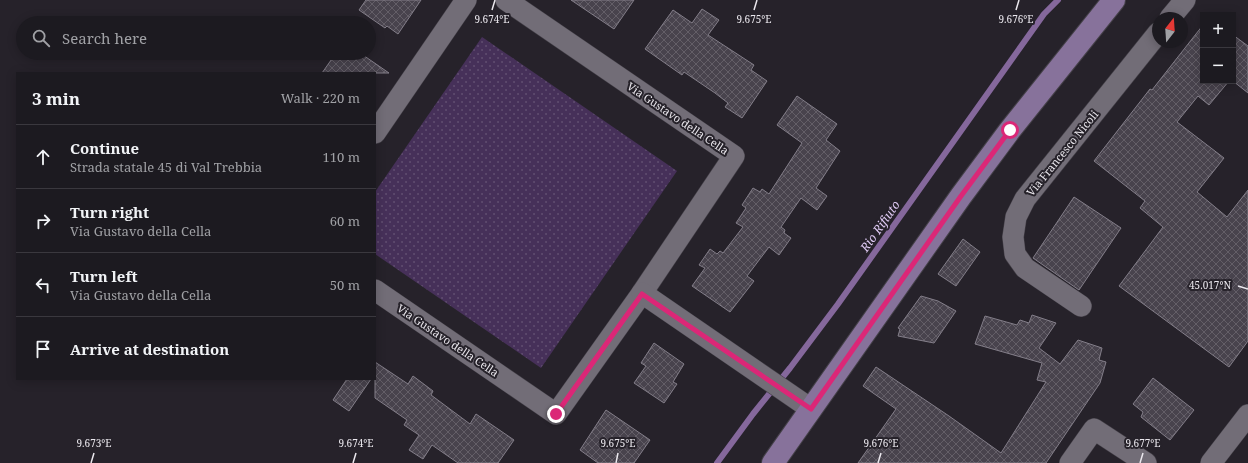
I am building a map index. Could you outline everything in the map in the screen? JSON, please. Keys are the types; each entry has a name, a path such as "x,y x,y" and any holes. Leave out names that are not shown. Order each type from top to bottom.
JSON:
{"main road":[{"path":"772,463 961,196 1010,130 1114,0"}],"street":[{"path":"376,132 466,0"},
{"name":"Via Gustavo della Cella","path":"376,291 556,414 642,294 734,156 506,0"},
{"path":"1175,12 1185,0"},
{"name":"Via Francesco Nicoli","path":"1081,306 1025,268 1014,254 1013,237 1016,217 1025,199 1152,40"},
{"path":"642,294 811,409"},
{"path":"1211,463 1248,415"},
{"path":"1070,463 1094,429 1146,463"}],"shaded area":[{"path":"482,37 677,171 541,368 376,255 376,191"}],"building":[{"path":"366,0 421,0 398,34 387,26 385,28 376,22 376,16 368,16 359,10"},
{"path":"571,0 634,0 614,29"},
{"path":"702,9 719,20 708,35 754,65 751,70 767,81 742,118 725,107 728,103 715,93 684,72 682,75 645,49 673,10 692,23"},
{"path":"1200,29 1200,84 1226,84 1209,105 1198,96 1177,122 1224,158 1197,192 1227,217 1248,190 1248,341 1229,367 1119,286 1163,227 1140,208 1145,201 1094,161 1150,89 1152,90 1185,48 1188,48 1188,44"},
{"path":"1236,37 1248,46 1248,93 1236,83"},
{"path":"331,60 370,60 389,73 376,72 323,72"},
{"path":"797,96 837,124 826,140 840,151 816,188 827,196 817,210 801,198 781,227 785,230 784,233 791,238 779,255 769,247 747,276 754,281 730,312 692,286 705,268 699,265 710,249 717,254 720,251 723,253 743,227 736,223 746,208 742,205 753,188 760,192 762,189 769,194 802,143 777,125"},
{"path":"1074,197 1121,228 1079,290 1033,258"},
{"path":"963,239 980,252 956,286 938,274"},
{"path":"921,296 938,301 956,311 934,343 898,336 900,329 898,328"},
{"path":"1032,315 1056,323 1039,348 1060,364 1078,340 1102,348 1099,360 1106,362 1100,383 1046,463 858,463 896,409 863,386 876,367 1001,453 1046,382 1037,380 1042,363 975,344 985,316 1017,325 1020,320 1029,323"},
{"path":"654,343 684,364 673,382 677,384 664,403 634,383 646,366 641,363"},
{"path":"376,363 408,384 413,376 433,391 431,395 470,424 476,414 514,440 498,463 458,463 432,445 423,459 409,450 419,435 404,425 407,420 375,398"},
{"path":"1153,378 1194,410 1170,440 1141,417 1143,412 1133,404"},
{"path":"346,380 370,380 349,411 333,400"},
{"path":"606,410 650,440 634,463 598,463 580,450"}],"waterway":[{"name":"Rio Rifiuto","path":"717,463 838,304 1044,14 1058,0"}],"route":[{"path":"556,414 642,294 811,409 961,196 1010,130"}]}
